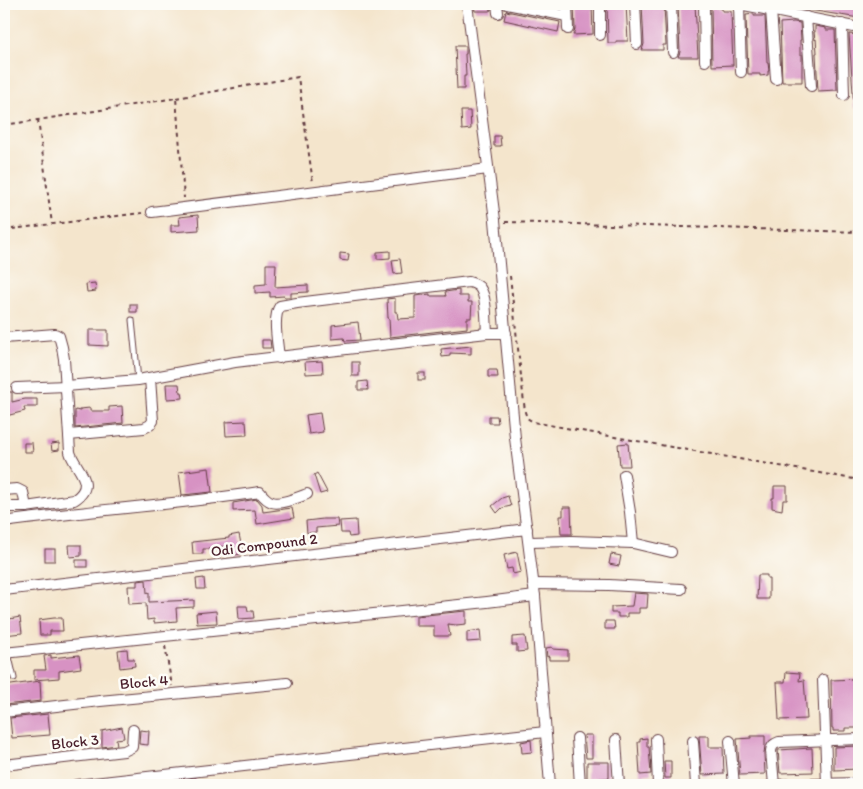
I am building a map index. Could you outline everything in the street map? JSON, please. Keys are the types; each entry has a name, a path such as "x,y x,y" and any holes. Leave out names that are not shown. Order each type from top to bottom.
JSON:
{"street":[{"path":"467,4 495,220 515,438 535,596 550,785"},
{"path":"507,4 567,16"},
{"path":"567,4 568,30"},
{"path":"600,4 600,35"},
{"path":"635,4 637,44"},
{"path":"671,4 674,52"},
{"path":"704,4 705,61"},
{"path":"741,72 739,4 859,28"},
{"path":"772,10 776,79"},
{"path":"806,17 811,86"},
{"path":"842,24 844,95"},
{"path":"152,212 488,169"},
{"path":"279,358 276,311 280,306 469,282 475,283 480,287 484,298 487,333"},
{"path":"17,388 138,380 236,362 279,358 329,350 487,333 506,333"},
{"path":"4,338 55,334 59,336 62,346 66,386 71,457 84,476 85,481 79,497 74,500 26,507 9,507 4,521 180,503 260,492 266,499 274,503 307,494"},
{"path":"68,435 144,428 150,425 153,421 150,378"},
{"path":"624,475 633,543"},
{"path":"4,490 23,492 26,507"},
{"name":"Odi Compound 2","path":"4,590 527,529"},
{"path":"528,542 633,543 671,552"},
{"path":"533,584 609,585 681,589"},
{"path":"6,653 535,596"},
{"path":"823,680 827,785"},
{"name":"Block 4","path":"4,712 287,682"},
{"name":"Block 3","path":"4,765 124,752 132,747 133,730"},
{"path":"76,785 545,732"},
{"path":"577,738 580,785"},
{"path":"656,739 658,785"},
{"path":"859,739 779,742 772,746 771,751 773,785 859,783"},
{"path":"616,740 619,785"},
{"path":"693,740 696,785"},
{"path":"730,741 734,785"}],"lane":[{"path":"132,320 138,380"},
{"path":"6,653 14,678"}],"path":[{"path":"4,125 298,77 314,191"},
{"path":"176,98 184,208"},
{"path":"38,120 52,224"},
{"path":"4,230 152,212"},
{"path":"495,220 859,232"},
{"path":"510,270 525,412 527,418 533,422 859,480"},
{"path":"164,636 173,694"}],"building":[{"path":"474,4 490,4 491,10 475,11"},
{"path":"574,4 592,4 593,34 573,35 575,29"},
{"path":"607,4 626,4 628,41 608,43"},
{"path":"642,4 660,4 660,6 664,6 666,45 663,45 663,50 642,50 644,44"},
{"path":"678,4 695,4 698,57 678,57 680,52"},
{"path":"797,4 859,4 859,18 797,8"},
{"path":"711,7 719,7 722,11 731,11 733,65 712,66"},
{"path":"506,11 560,22 558,32 504,20"},
{"path":"754,14 754,16 765,16 768,75 748,74 746,15"},
{"path":"780,23 800,23 802,82 782,82"},
{"path":"815,26 826,28 826,30 835,30 837,90 818,91"},
{"path":"849,34 859,35 859,108 854,108"},
{"path":"455,46 466,46 464,89 457,89"},
{"path":"461,111 470,111 471,129 462,130"},
{"path":"494,136 500,136 501,146 494,146"},
{"path":"198,215 199,230 171,232 171,225 180,225 179,217"},
{"path":"390,251 390,258 377,259 377,252"},
{"path":"340,253 349,254 348,261 340,260"},
{"path":"400,259 402,273 394,274 392,260"},
{"path":"266,264 276,264 275,287 308,285 308,292 291,293 291,297 270,297 270,292 255,293 255,285 266,284"},
{"path":"95,283 96,291 87,292 86,284"},
{"path":"459,290 459,296 468,296 468,302 472,302 471,318 467,318 467,328 390,337 387,299 395,298 395,312 397,312 398,319 415,318 415,296 430,294 430,296 446,296 445,292"},
{"path":"130,304 137,304 137,312 130,312"},
{"path":"358,322 360,340 345,341 344,338 332,339 332,325"},
{"path":"89,330 108,330 108,346 89,345"},
{"path":"262,340 270,340 271,348 262,348"},
{"path":"471,346 471,354 450,353 450,356 442,357 441,349"},
{"path":"322,361 323,373 306,374 305,362"},
{"path":"352,362 359,362 359,376 352,376"},
{"path":"488,370 497,370 498,377 488,377"},
{"path":"418,373 425,373 425,380 418,380"},
{"path":"367,381 368,390 358,390 358,382"},
{"path":"166,384 179,384 183,398 167,399"},
{"path":"4,392 12,392 12,402 37,399 37,407 24,407 25,411 6,416"},
{"path":"122,406 123,423 75,428 75,410 80,411 80,409 90,408 90,411 109,411 109,407"},
{"path":"320,413 323,432 309,434 306,415"},
{"path":"489,416 497,416 498,423 489,423"},
{"path":"246,421 247,435 226,436 225,422"},
{"path":"24,443 32,443 33,452 24,452"},
{"path":"59,443 59,450 52,451 51,444"},
{"path":"628,443 630,466 620,466 618,444"},
{"path":"209,468 212,492 182,495 179,472"},
{"path":"317,473 327,492 320,494 314,475"},
{"path":"774,486 787,486 787,500 783,500 782,510 772,508"},
{"path":"508,496 511,506 502,508 497,513 492,506"},
{"path":"257,499 262,505 263,512 292,508 294,518 257,524 255,510 233,511 233,503"},
{"path":"563,507 571,507 572,534 561,534 560,516 563,516"},
{"path":"337,519 338,526 316,528 316,532 307,533 306,521"},
{"path":"356,520 357,536 349,537 348,533 341,533 340,521"},
{"path":"239,534 242,554 231,555 230,546 203,549 203,554 193,554 192,542 229,538 229,536"},
{"path":"69,545 81,545 81,556 70,557"},
{"path":"45,549 55,549 55,561 45,561"},
{"path":"517,552 521,572 513,574 512,568 507,569 504,555"},
{"path":"611,554 621,556 619,566 609,564"},
{"path":"76,560 87,560 87,567 76,567"},
{"path":"758,575 767,575 767,578 769,578 769,599 757,599"},
{"path":"204,578 205,589 197,589 196,579"},
{"path":"146,580 149,602 194,600 194,607 176,608 177,621 154,623 154,619 147,620 146,603 129,604 128,586 137,586 137,581"},
{"path":"634,593 648,594 647,608 639,608 639,613 627,613 627,617 618,617 618,613 611,613 611,607 632,606"},
{"path":"238,606 247,606 248,611 253,611 254,618 239,619"},
{"path":"216,611 217,623 197,624 196,613"},
{"path":"466,611 466,624 448,624 450,636 434,636 434,626 416,626 416,616"},
{"path":"20,617 22,633 4,635 4,620"},
{"path":"62,618 63,631 50,631 50,635 40,635 39,620"},
{"path":"605,621 614,621 615,629 605,629"},
{"path":"480,630 481,641 467,642 467,632"},
{"path":"525,636 527,651 517,652 517,645 512,645 512,637"},
{"path":"552,647 553,649 568,650 568,660 549,660 546,648"},
{"path":"127,649 128,659 134,659 135,666 120,668 118,650"},
{"path":"51,655 51,658 79,655 81,668 59,671 59,678 34,680 34,670 46,670 44,656"},
{"path":"786,672 800,673 799,681 804,680 807,719 779,720 777,682 785,682"},
{"path":"857,679 858,728 845,728 845,731 833,731 831,680"},
{"path":"40,681 41,701 4,705 4,686"},
{"path":"48,714 50,735 12,738 10,718"},
{"path":"122,727 124,738 116,739 117,745 102,747 102,731"},
{"path":"140,730 149,731 148,745 139,744"},
{"path":"584,735 592,735 592,758 586,758"},
{"path":"699,736 709,736 709,747 723,747 724,774 702,775"},
{"path":"751,736 765,736 765,774 740,775 737,739 751,738"},
{"path":"647,738 651,774 640,775 638,742 640,742 640,739"},
{"path":"531,740 532,752 522,753 521,742"},
{"path":"859,746 859,769 834,770 834,747"},
{"path":"812,748 813,772 780,773 778,750"},
{"path":"664,761 671,761 671,778 665,778"},
{"path":"587,762 609,762 609,778 587,779"},
{"path":"196,778 196,785 183,785 183,780"}]}
